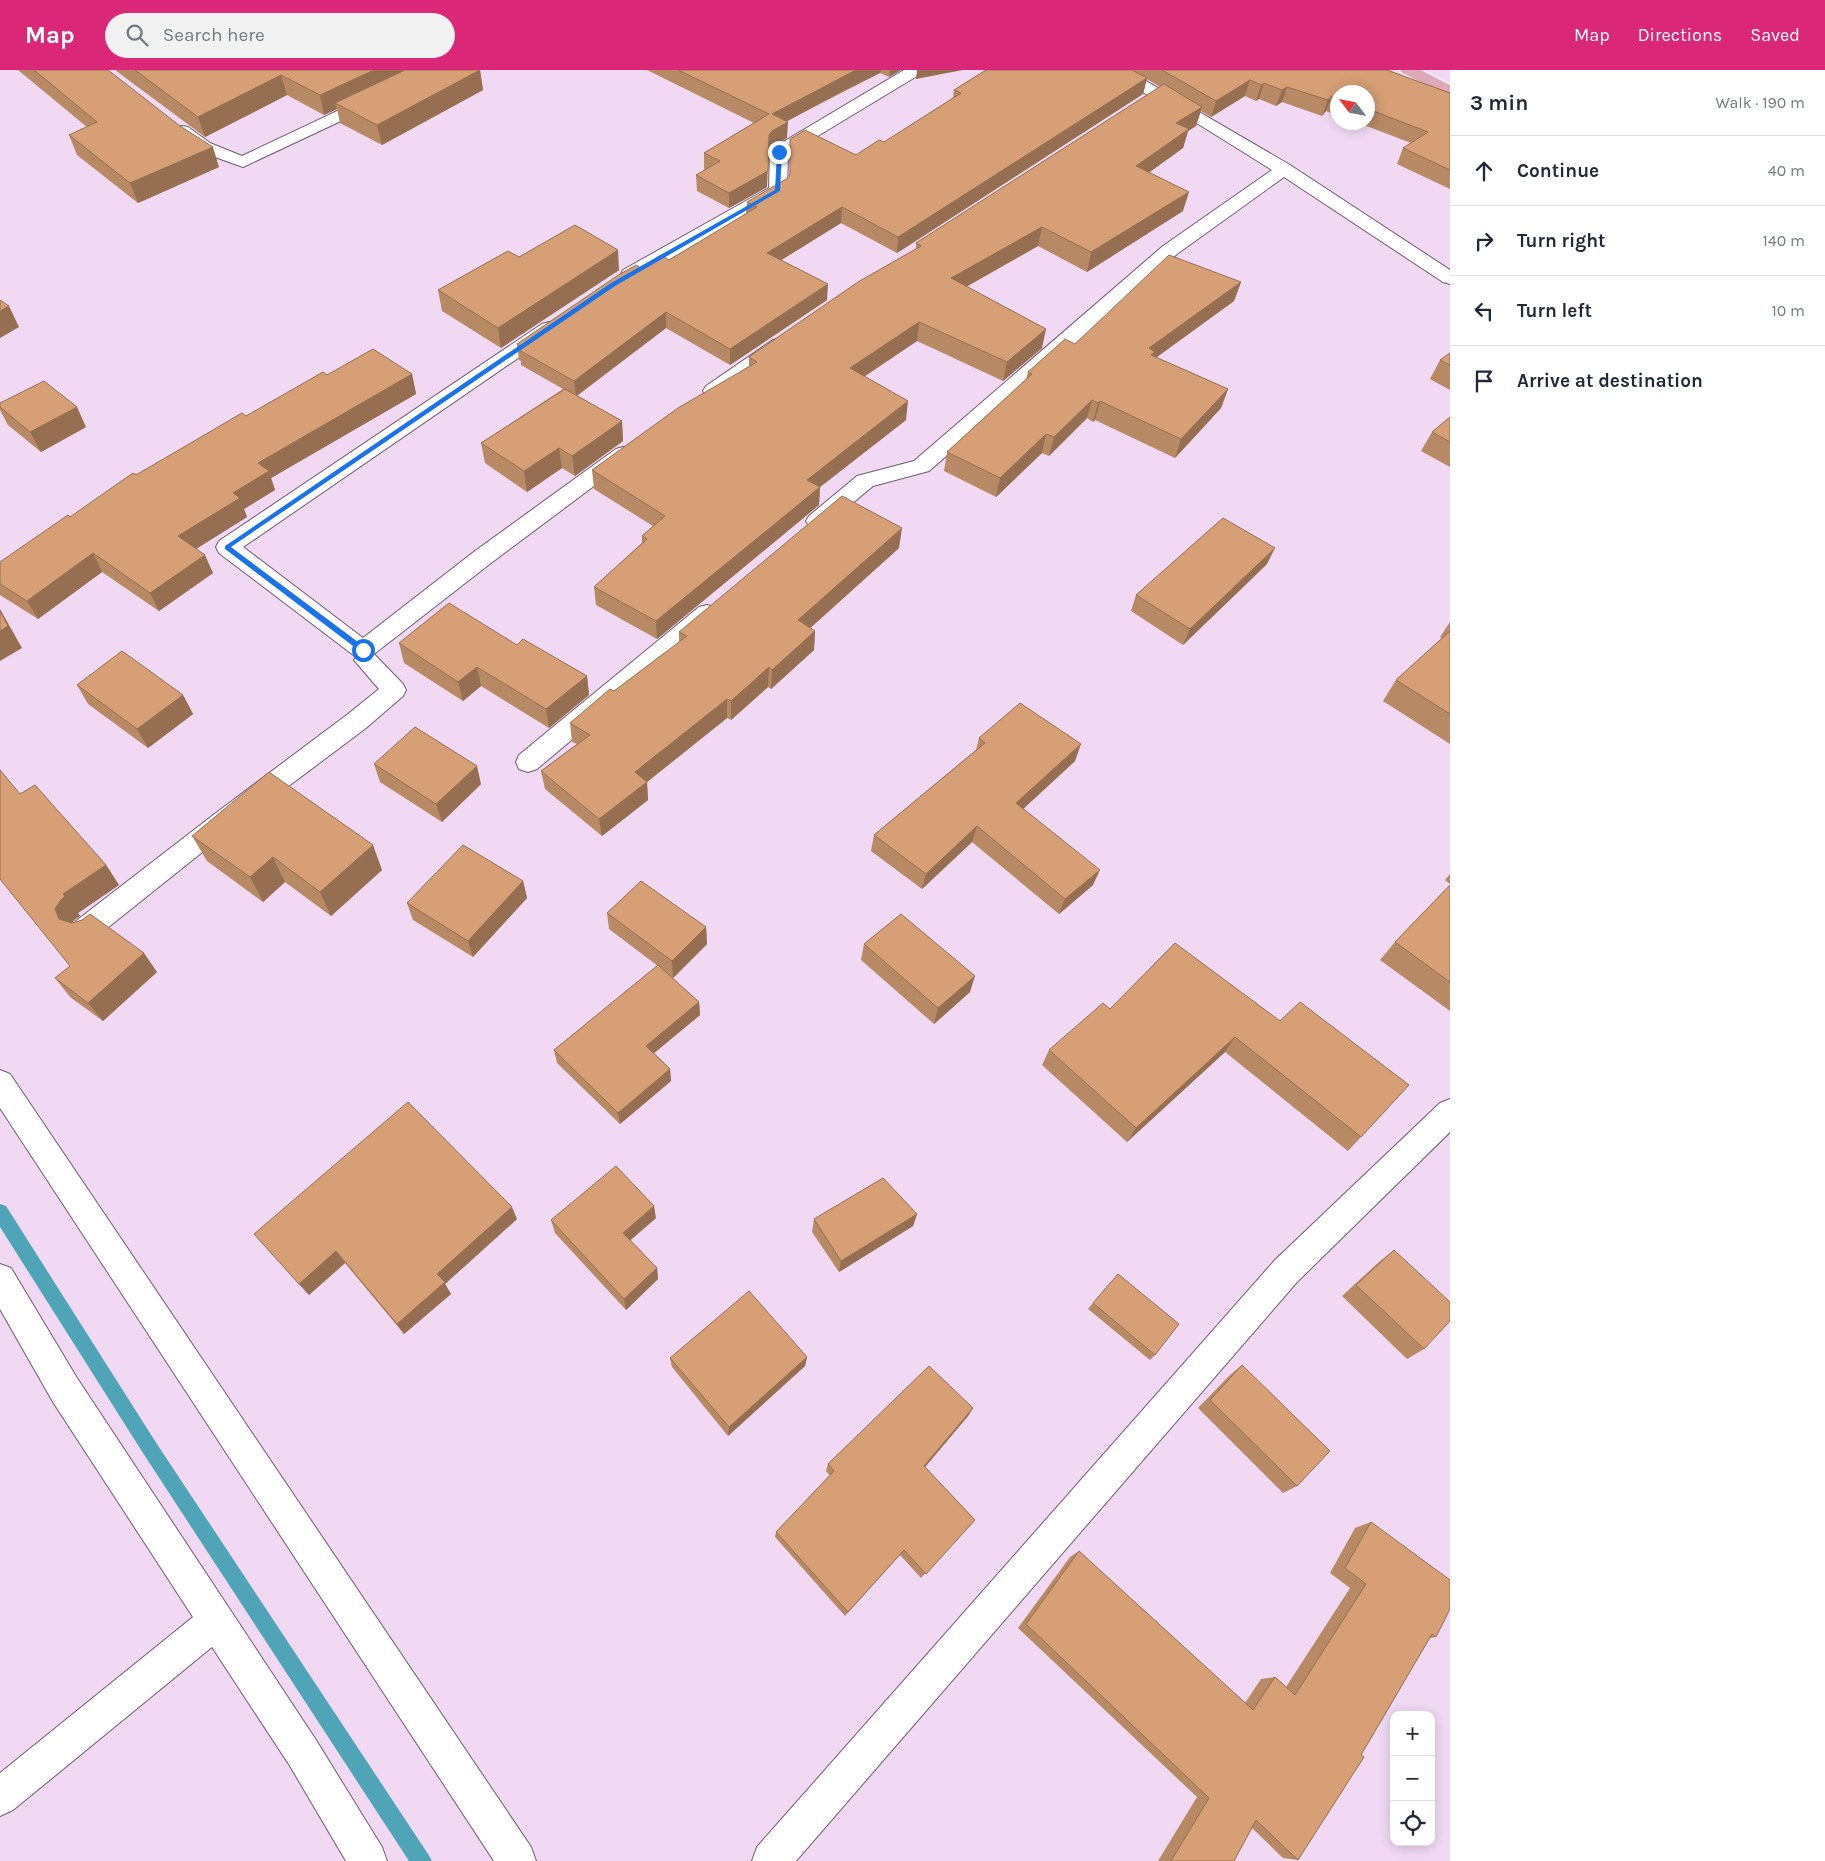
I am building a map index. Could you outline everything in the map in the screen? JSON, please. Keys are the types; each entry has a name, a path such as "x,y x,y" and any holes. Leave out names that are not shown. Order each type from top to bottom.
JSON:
{"main road":[{"path":"1408,70 1450,91"}],"street":[{"path":"172,124 204,147 243,162 437,70"},
{"path":"613,284 778,190 779,152 916,70"},
{"path":"1114,70 1151,99 1284,169 1450,278"},
{"path":"804,532 865,481 920,466 1170,250 1284,169"},
{"path":"564,318 227,547 363,650 483,557 636,445"},
{"path":"696,402 792,336"},
{"path":"528,762 719,603"},
{"path":"86,930 394,690 366,660"},
{"path":"0,1083 517,1861"},
{"path":"771,1861 1286,1271 1450,1112"},
{"path":"0,1279 65,1390 303,1753 368,1861"},
{"path":"0,1797 217,1620"}],"building":[{"path":"34,70 108,70 180,126 213,147 130,183 69,135 97,122"},
{"path":"135,70 374,70 320,95 281,75 198,117"},
{"path":"405,70 480,70 377,125 335,103"},
{"path":"678,70 856,70 772,114 788,122 772,131 769,135 768,171 729,193 696,175 720,161 704,153 769,114"},
{"path":"986,70 1132,70 1147,78 898,237 842,207 767,253 828,284 730,349 666,312 574,381 519,350 522,348 517,344 620,274 636,265 641,268 661,255 669,260 757,207 747,202 786,179 790,174 790,139 805,130 856,155 879,140 884,142 961,93 954,90"},
{"path":"1162,70 1387,70 1450,93 1450,170 1403,148 1428,132 1375,112 1375,85 1330,85 1330,98 1328,100 1287,87 1282,90 1250,80 1216,101"},
{"path":"1164,84 1202,107 1176,123 1189,129 1136,166 1189,192 1091,252 1042,227 951,278 1046,329 1007,362 919,322 850,368 908,401 807,480 820,487 656,621 594,587 647,539 642,536 665,516 592,470 678,408 757,362 749,357 858,282 921,246 916,243"},
{"path":"575,225 618,250 498,328 438,290 508,251 519,257"},
{"path":"1169,255 1241,282 1149,348 1155,352 1151,355 1228,389 1181,439 1100,401 1098,403 1092,400 1054,437 1046,434 1000,478 947,452 1032,374 1028,372 1065,339 1075,344"},
{"path":"0,300 9,306 0,311"},
{"path":"373,349 412,374 258,463 269,471 233,493 240,498 178,536 205,555 150,593 93,553 27,601 0,584 0,562 68,515 70,517 133,473 136,475 242,413 246,416 323,372 327,375"},
{"path":"1450,353 1450,365 1440,360"},
{"path":"44,381 77,407 30,432 0,407 0,403"},
{"path":"565,389 622,421 572,456 559,448 524,471 481,443"},
{"path":"1450,417 1450,442 1432,432"},
{"path":"842,496 902,528 798,620 815,631 772,670 769,667 731,701 727,699 635,772 647,782 599,819 541,771 590,735 570,723 610,689 614,691 687,636 679,632"},
{"path":"1223,518 1275,548 1190,629 1136,595"},
{"path":"449,603 517,645 523,639 587,676 546,709 477,667 458,682 399,643"},
{"path":"0,611 8,626 0,631"},
{"path":"1450,631 1450,714 1396,680"},
{"path":"122,651 183,695 137,729 77,685"},
{"path":"1020,703 1081,744 1016,803 1100,870 1065,899 977,826 926,874 874,835 985,743 979,738"},
{"path":"415,727 477,766 436,804 374,764"},
{"path":"0,770 20,794 35,785 106,865 63,894 65,896 55,909 59,919 72,923 82,920 90,914 144,953 88,1003 55,978 70,966 0,879"},
{"path":"269,772 373,845 320,892 273,857 250,877 192,836"},
{"path":"463,845 523,881 468,941 407,903"},
{"path":"641,881 706,927 672,961 607,913"},
{"path":"1450,885 1450,982 1395,942"},
{"path":"901,914 975,976 938,1008 864,944"},
{"path":"1175,943 1280,1021 1300,1002 1409,1085 1361,1137 1235,1037 1136,1128 1049,1050 1103,1003 1110,1009"},
{"path":"658,965 699,1002 646,1046 670,1069 618,1113 554,1050"},
{"path":"408,1102 512,1207 437,1274 445,1282 397,1324 336,1251 299,1284 254,1234"},
{"path":"616,1166 654,1206 623,1233 657,1268 624,1299 551,1220"},
{"path":"883,1178 917,1214 841,1261 814,1219"},
{"path":"1394,1250 1450,1302 1450,1321 1424,1349 1356,1285"},
{"path":"1118,1274 1179,1324 1155,1355 1093,1303"},
{"path":"749,1291 807,1357 729,1427 670,1358"},
{"path":"1242,1365 1330,1451 1297,1486 1210,1400"},
{"path":"929,1366 973,1408 924,1466 975,1520 926,1574 904,1550 848,1612 776,1532 834,1471 828,1464"},
{"path":"1371,1522 1450,1580 1450,1609 1436,1637 1432,1634 1361,1755 1364,1757 1298,1860 1256,1820 1234,1861 1171,1861 1209,1798 1026,1624 1079,1551 1253,1710 1275,1677 1295,1695 1366,1584 1345,1568"}],"waterway":[{"path":"0,1212 149,1447 421,1861"}],"route":[{"path":"363,650 227,547 613,284 778,190 779,152"}]}
